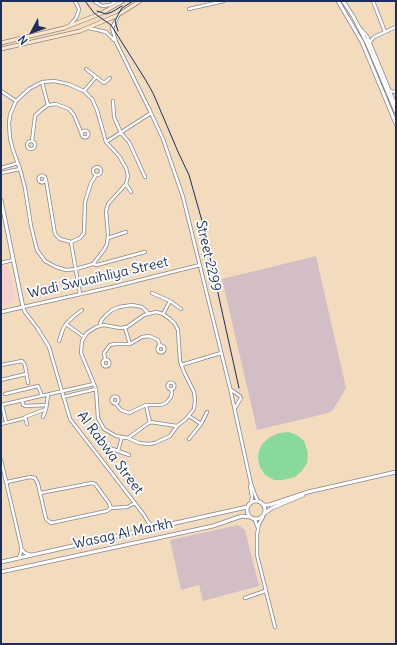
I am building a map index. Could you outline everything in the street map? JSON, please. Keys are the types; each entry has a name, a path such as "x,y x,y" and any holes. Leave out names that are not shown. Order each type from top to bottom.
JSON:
{"main road":[{"path":"1,43 68,27 102,13 123,1"},
{"path":"1,49 65,35 88,28 120,14 140,1"}],"street":[{"path":"68,27 78,16 78,9 75,1"},
{"path":"94,1 102,6 110,5 117,1"},
{"path":"189,9 224,1"},
{"path":"338,1 362,42 396,124"},
{"path":"343,1 366,36 396,106"},
{"path":"373,1 385,32"},
{"name":"Street 2299","path":"120,14 112,28 116,42 151,113 178,181 230,388 251,484 258,501"},
{"path":"358,25 396,112"},
{"path":"369,42 374,37 396,27"},
{"name":"Street 2299","path":"88,28 106,32 116,42"},
{"path":"366,36 374,37"},
{"path":"86,70 104,83 110,78"},
{"path":"84,91 96,77"},
{"path":"93,264 107,244 106,211 108,204 126,184 128,176 126,168 119,156 106,142 92,98 84,91 68,84 54,81 42,82 29,89 16,101 10,115 9,124 13,150 20,169 28,202 34,241 37,250 45,261 66,270 93,264 96,265 145,252"},
{"path":"42,82 48,105"},
{"path":"1,91 16,101"},
{"path":"390,91 396,93 393,98"},
{"path":"113,101 114,116 121,133 129,142 145,177"},
{"path":"31,141 36,116 48,105 56,104 69,109 74,114 82,132"},
{"path":"106,142 151,113"},
{"path":"18,163 2,168 4,169 2,173 20,169"},
{"path":"44,181 47,186 55,234 60,239 71,242 80,238 84,233 85,202 96,175"},
{"path":"126,184 131,192"},
{"path":"1,200 23,307"},
{"path":"108,238 126,232"},
{"path":"71,242 80,295"},
{"path":"1,263 14,260"},
{"name":"Wadi Swuaihliya Street","path":"1,312 80,295 200,265"},
{"path":"152,293 170,301 181,309"},
{"path":"163,314 170,301"},
{"path":"100,325 105,316 112,310 119,307 132,305 142,307 148,313"},
{"name":"Al Rabwa Street","path":"23,307 49,348 67,413 73,424 154,528"},
{"path":"59,341 66,324 82,310"},
{"path":"156,312 163,314 173,321 178,330 181,364 194,392 194,408 189,416 177,426 170,436 160,442 149,444 139,443 128,438 112,435 101,426 97,414 96,389 81,354 80,347 84,337 90,330 100,325 125,328 148,313 156,312"},
{"path":"66,324 84,337"},
{"path":"125,328 130,344"},
{"path":"105,359 104,353 110,345 130,344 142,337 149,336 158,340 160,346"},
{"path":"181,364 221,353"},
{"path":"1,365 22,361 25,365 28,383"},
{"path":"1,380 26,374"},
{"path":"6,422 1,405 94,384"},
{"path":"5,394 38,386 42,396"},
{"path":"230,388 241,397 234,409"},
{"path":"72,389 74,391 73,394"},
{"path":"63,397 96,389"},
{"path":"116,404 121,410 129,413 146,405 161,405 166,403 171,397 171,390"},
{"path":"43,417 47,405 48,395"},
{"path":"22,400 23,405 26,406 47,405"},
{"path":"146,405 150,423"},
{"path":"1,424 25,418 26,416 46,409"},
{"path":"189,439 201,424 207,412"},
{"path":"189,416 201,424"},
{"path":"25,418 27,424"},
{"path":"128,438 150,423 177,426"},
{"path":"118,451 122,437"},
{"path":"107,447 129,455"},
{"path":"1,460 21,548 19,558"},
{"path":"263,505 269,505 314,491 396,472"},
{"path":"7,482 33,477 37,482 46,519 50,522 110,509 127,507 134,503"},
{"path":"40,493 92,483 95,484 109,503 110,509"},
{"name":"Street 2299","path":"250,503 251,484"},
{"path":"275,627 257,555 256,541 258,528 265,513 292,499 314,491"},
{"path":"258,528 255,520 249,517 247,507 250,503 258,501 263,505 265,513"},
{"name":"Wasag Al Markh","path":"1,562 247,507"},
{"name":"Wasag Al Markh","path":"1,572 213,526 242,516 249,517"},
{"path":"255,520 263,517"},
{"path":"147,529 148,522"},
{"path":"21,548 31,555"},
{"path":"245,598 265,591"}],"shaded area":[{"path":"316,256 346,388 333,410 328,413 257,430 222,279"},
{"path":"6,266 10,271 16,297 11,304 1,306 1,267"},
{"path":"238,525 245,530 259,586 203,601 199,585 181,590 170,540"}],"green space":[{"path":"288,432 297,435 304,441 308,453 307,463 302,471 295,477 283,480 274,480 265,475 260,467 258,459 259,451 262,444 270,437 279,433"}],"tram line":[{"path":"85,1 94,13 111,25 145,79 153,93 189,175 202,221 239,388"},
{"path":"118,31 115,21 122,8 133,1"},
{"path":"97,11 106,14 122,6"}]}
